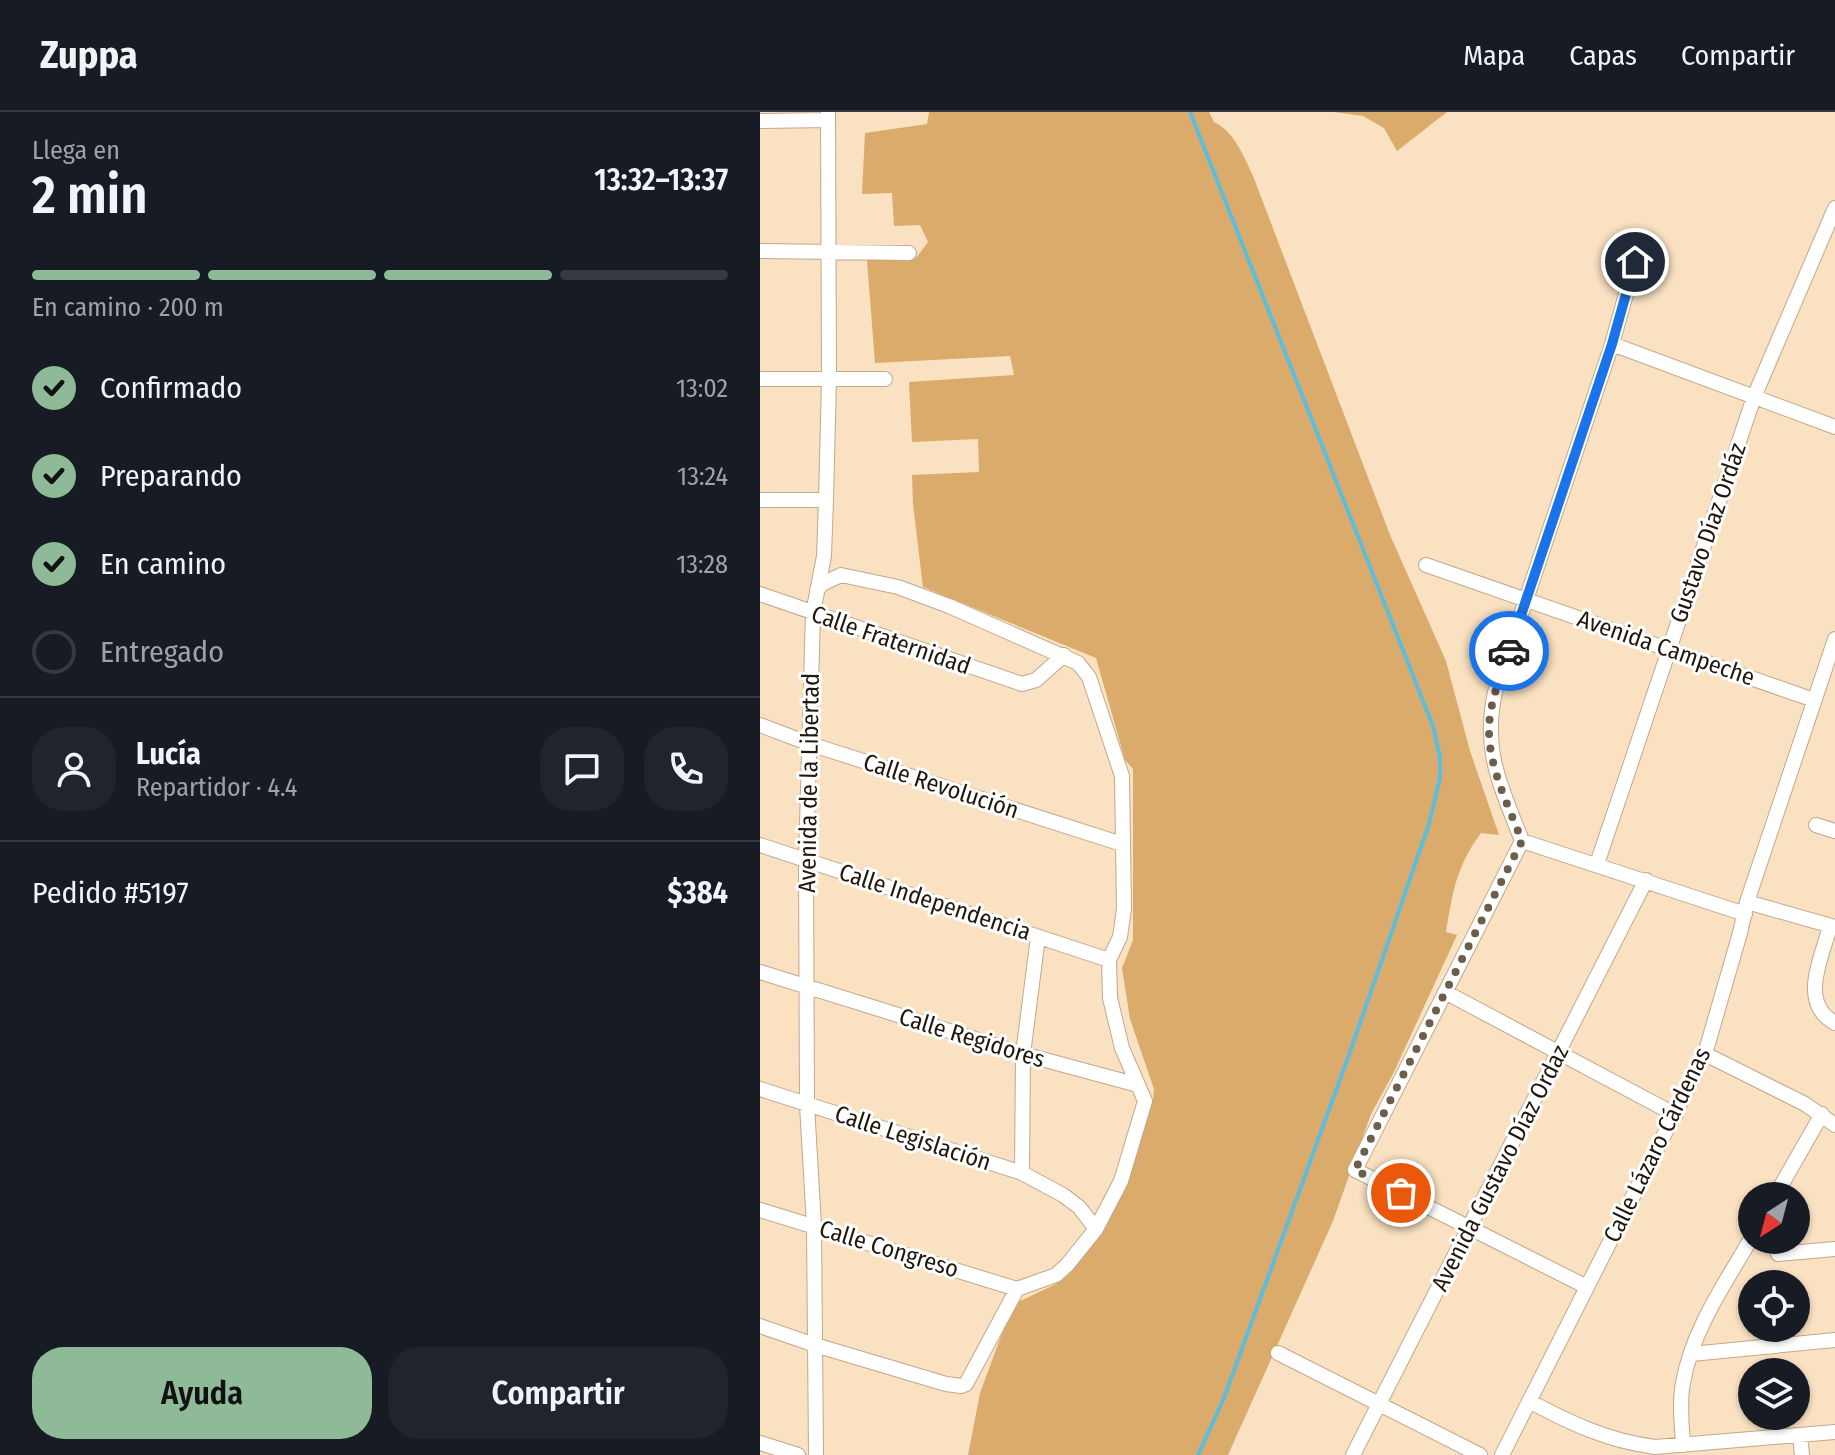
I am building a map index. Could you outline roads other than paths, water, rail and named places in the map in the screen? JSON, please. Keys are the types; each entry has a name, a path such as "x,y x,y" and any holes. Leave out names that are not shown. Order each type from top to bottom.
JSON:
{"street":[{"path":"760,121 828,116"},
{"name":"Avenida de la Libertad","path":"816,1455 814,1226 807,1105 806,860 813,613 824,556 826,500 828,116"},
{"name":"Gustavo Díaz Ordáz","path":"1597,864 1754,397 1835,208"},
{"path":"760,251 909,253"},
{"path":"1587,1287 1355,1170 1522,841 1493,765 1489,736 1495,692 1612,344 1635,262"},
{"path":"1612,344 1835,427"},
{"path":"760,379 885,379"},
{"path":"760,500 826,500"},
{"name":"Avenida Campeche","path":"1426,565 1814,700"},
{"path":"760,1326 815,1345 961,1386 970,1380 1017,1289 1056,1275 1096,1229 1121,1181 1145,1101 1114,1020 1109,960 1123,924 1122,776 1085,669 1064,655 898,587 841,575 822,584 817,590"},
{"name":"Calle Fraternidad","path":"760,594 1022,684 1036,680 1064,655"},
{"name":"Calle Lázaro Cárdenas","path":"1502,1455 1705,1054 1746,908 1835,639"},
{"name":"Calle Revolución","path":"760,725 810,744 1122,844"},
{"path":"1816,825 1835,831"},
{"path":"1522,841 1746,908 1832,927 1813,995 1821,1013 1835,1023"},
{"name":"Calle Independencia","path":"760,845 1109,960"},
{"name":"Avenida Gustavo Díaz Ordaz","path":"1353,1455 1646,880"},
{"path":"1022,1173 1023,1054 1038,937"},
{"name":"Calle Regidores","path":"760,972 1023,1054 1138,1085"},
{"path":"1445,992 1676,1115"},
{"path":"1705,1054 1822,1114 1835,1125"},
{"name":"Calle Legislación","path":"760,1089 1022,1173 1079,1207 1096,1229"},
{"path":"1783,1182 1822,1114"},
{"name":"Calle Congreso","path":"760,1210 1017,1289"},
{"path":"1810,1251 1835,1249"},
{"path":"1683,1445 1682,1384 1691,1354 1709,1313 1742,1254"},
{"path":"1691,1354 1835,1340"},
{"path":"1278,1353 1480,1455"},
{"path":"1529,1401 1628,1449 1835,1432"},
{"path":"1800,1435 1802,1455"},
{"path":"760,1443 798,1455"}],"waterway":[{"path":"1190,112 1433,726 1440,757 1440,778 1429,824 1350,1052 1224,1398 1198,1455"}]}
